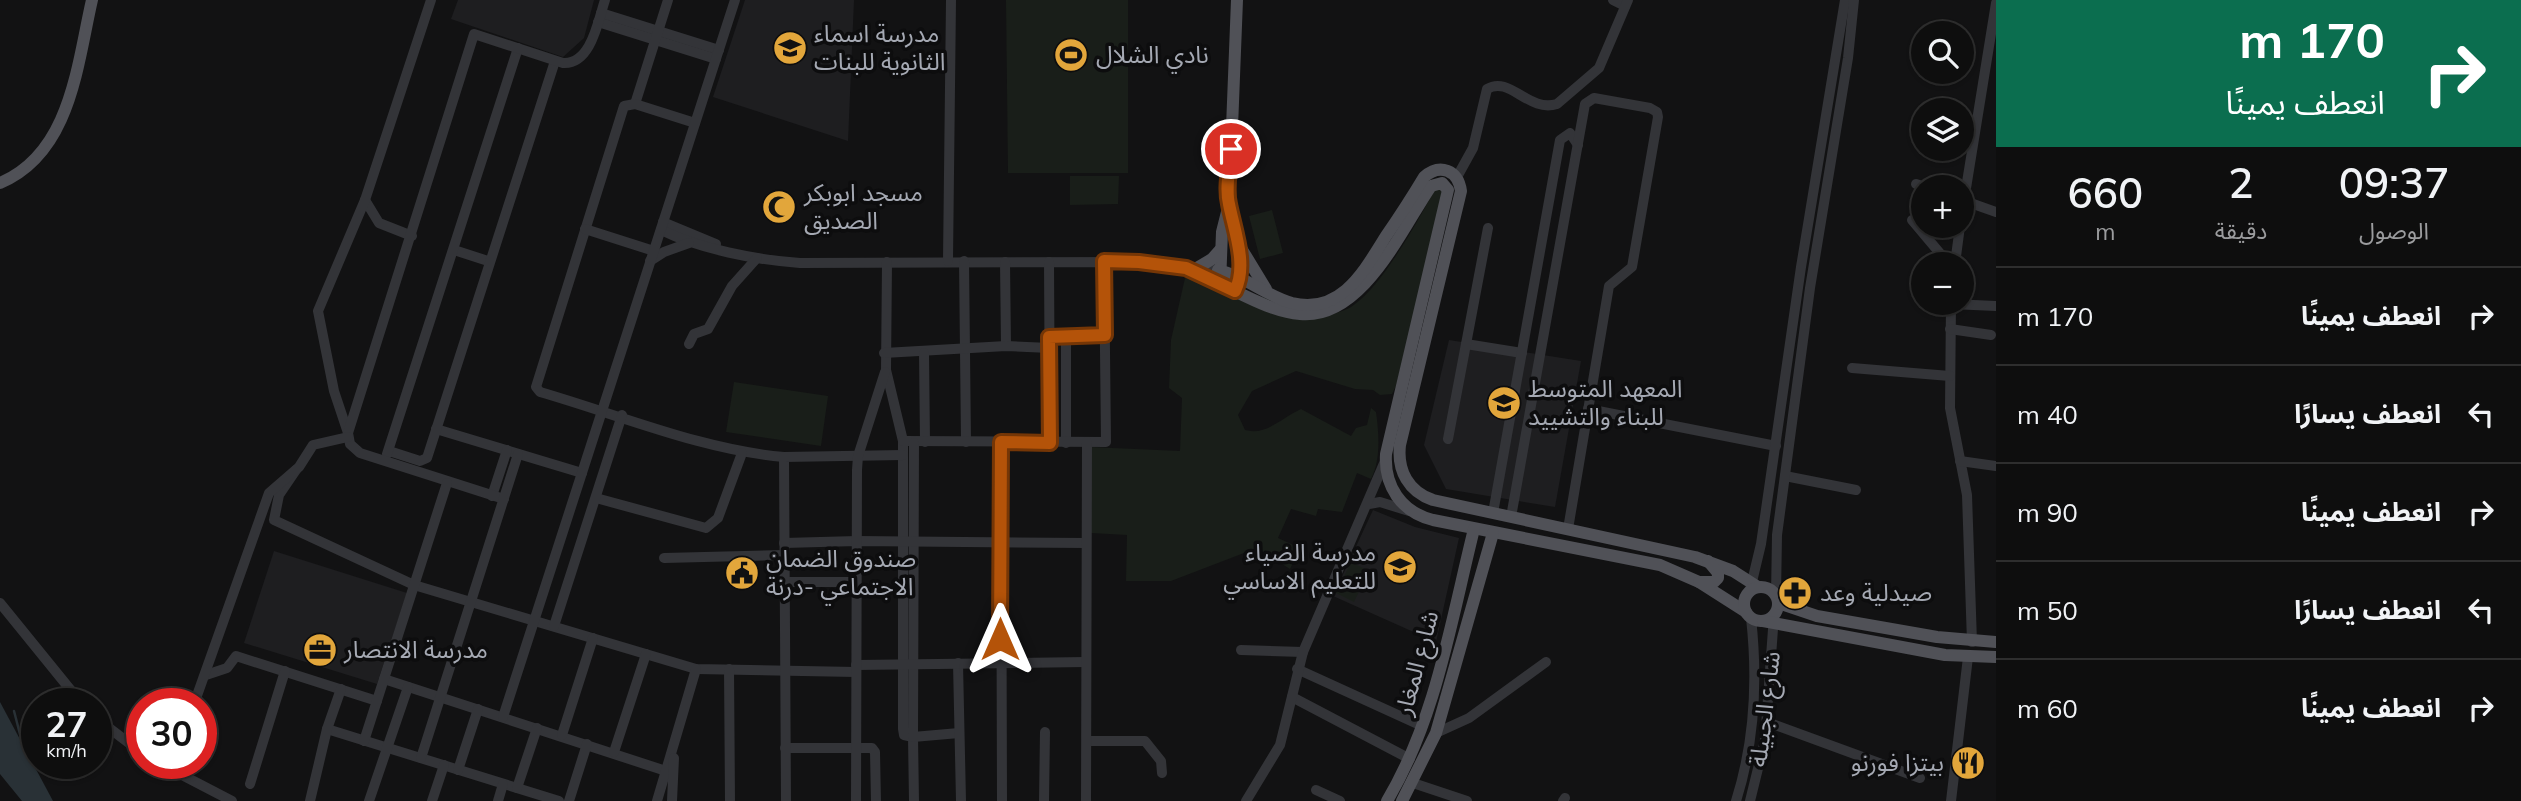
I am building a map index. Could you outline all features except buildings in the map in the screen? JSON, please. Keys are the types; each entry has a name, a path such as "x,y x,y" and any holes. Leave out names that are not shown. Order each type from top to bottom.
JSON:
{"main road":[{"path":"0,183 30,164 61,122 92,0"},
{"path":"1237,0 1228,204 1220,250 1220,284 1300,314 1327,312 1341,306 1365,285 1431,186 1436,183 1444,185 1448,193 1385,461 1392,490 1412,512 1474,529 1648,562 1801,628 1968,657 1996,657"},
{"path":"1218,270 1301,304 1317,304 1340,296 1358,279 1427,174 1446,170 1457,177 1461,195 1399,459 1408,483 1422,495 1707,560 1754,587 1770,589 1766,613"},
{"path":"1228,204 1237,240 1240,277 1235,291"},
{"path":"1237,240 1252,269 1269,292"},
{"path":"1192,268 1212,260 1220,250"},
{"name":"شارع المغار","path":"1387,801 1410,759 1432,695 1474,529"},
{"name":"شارع المغار","path":"1402,801 1436,733 1493,533"},
{"path":"1699,582 1714,582 1718,578 1717,571 1707,560"},
{"path":"1754,587 1744,600 1766,613 1804,613 1972,642 1996,642"},
{"path":"1801,628 1795,620 1799,614 1804,613"},
{"path":"1432,695 1447,698"}],"street":[{"path":"431,0 365,200 318,310 334,391 348,435 360,453 425,461 555,61"},
{"path":"348,435 474,34 555,61 569,63 582,58 605,0"},
{"path":"635,104 668,0"},
{"path":"503,717 735,0"},
{"path":"948,261 951,0"},
{"path":"1457,177 1472,148 1487,89 1492,86 1503,87 1518,92 1532,104 1557,104 1599,68 1626,3 1613,0"},
{"path":"1754,587 1805,244 1845,0"},
{"path":"1736,801 1753,721 1755,647 1766,613 1774,561 1810,288 1848,58 1854,0"},
{"path":"1967,175 1996,4"},
{"path":"600,17 717,54"},
{"path":"387,456 518,48"},
{"path":"1511,517 1585,104 1591,98 1650,108 1658,115 1632,267 1609,286 1568,529"},
{"path":"695,123 635,104 624,106 536,387 540,392 742,453 785,457 903,455"},
{"path":"1493,513 1560,140 1581,126"},
{"path":"1570,133 1578,146"},
{"path":"365,200 379,223 412,236"},
{"path":"1974,204 1996,212"},
{"path":"669,205 692,239"},
{"path":"662,226 692,239 757,258 800,263 1104,261 1218,270"},
{"path":"1448,439 1488,228"},
{"path":"586,229 652,256 692,239"},
{"path":"1927,238 1939,252"},
{"path":"454,250 488,261"},
{"path":"689,344 694,334 708,329 732,286 757,258"},
{"path":"964,261 966,442"},
{"path":"903,442 1106,442 1104,261"},
{"path":"887,262 884,352 903,442 907,542 908,664 903,729 904,735 913,737 959,733"},
{"path":"1005,262 1006,346"},
{"path":"1049,262 1050,443"},
{"path":"1192,268 1220,284"},
{"path":"1974,305 1996,306"},
{"path":"1951,315 1950,408 1969,521 1972,642"},
{"path":"1950,329 1991,335"},
{"path":"884,352 965,350 1049,343 1066,336 1105,335"},
{"path":"1066,336 1066,443"},
{"path":"1466,344 1522,353"},
{"path":"907,542 920,442 924,353"},
{"path":"1852,368 1950,376"},
{"path":"856,801 858,456 886,370"},
{"path":"1588,409 1776,446"},
{"path":"554,626 622,415"},
{"path":"436,429 582,472"},
{"path":"348,435 313,445 279,495 274,520 414,584 471,602 696,669 784,670 908,664 1086,662"},
{"path":"1001,442 999,542 1002,801"},
{"path":"1086,801 1087,442"},
{"path":"492,496 507,450"},
{"path":"596,498 706,528 718,518 742,453"},
{"path":"421,758 518,454"},
{"path":"387,456 447,483 504,499"},
{"path":"785,457 786,801"},
{"path":"1246,801 1280,745 1303,652 1369,504 1385,461"},
{"path":"1960,461 1996,466"},
{"path":"201,688 269,493 296,470"},
{"path":"1784,476 1856,490"},
{"path":"364,741 447,483"},
{"path":"1369,504 1380,502 1412,512"},
{"path":"784,543 1086,543"},
{"path":"664,558 784,555"},
{"path":"1758,558 1766,565 1774,561"},
{"path":"784,582 856,582"},
{"path":"0,603 69,688"},
{"name":"شارع الجبيلة","path":"1750,801 1767,722 1773,646 1766,613"},
{"path":"562,735 593,638"},
{"path":"1755,647 1762,641 1773,646"},
{"path":"1241,650 1303,652"},
{"path":"614,752 646,654"},
{"path":"206,675 227,668 236,656 377,701"},
{"path":"1951,801 1968,657"},
{"path":"1436,733 1469,718 1546,662"},
{"path":"958,663 961,801"},
{"path":"657,801 696,669"},
{"path":"729,669 730,801"},
{"path":"1297,669 1422,726"},
{"path":"250,784 285,671"},
{"path":"384,679 666,771"},
{"path":"369,801 408,687"},
{"path":"310,801 327,729 341,690"},
{"path":"1292,697 1410,759"},
{"path":"458,770 478,709"},
{"path":"1767,722 1920,778"},
{"path":"517,788 537,728"},
{"path":"327,729 559,801"},
{"path":"112,730 126,741"},
{"path":"1044,801 1045,732"},
{"path":"913,737 914,801"},
{"path":"1087,741 1145,741 1161,761 1162,773"},
{"path":"672,801 674,743"},
{"path":"569,801 587,744"},
{"path":"785,748 874,749 876,801"},
{"path":"432,801 444,765"},
{"path":"192,779 232,801"},
{"path":"1413,783 1467,801"},
{"path":"498,801 503,784"},
{"path":"1316,790 1340,801"}],"shaded area":[{"path":"458,0 594,0 584,38 563,57 451,19"},
{"name":"مدرسة اسماء الثانوية للبنات","path":"745,0 854,0 848,141 713,97"},
{"name":"نادي الشلال","path":"1006,0 1128,0 1128,173 1008,173"},
{"path":"1070,176 1119,176 1118,204 1070,205"},
{"path":"1436,187 1445,187 1392,394 1380,395 1373,390 1355,389 1296,371 1252,391 1238,415 1245,430 1253,431 1267,428 1301,409 1351,436 1356,428 1367,425 1371,408 1376,412 1378,446 1371,479 1357,473 1342,512 1318,509 1316,516 1291,509 1278,538 1300,548 1290,569 1257,548 1171,581 1126,581 1127,535 1091,533 1090,447 1180,451 1182,398 1169,388 1171,340 1185,278 1206,280 1325,316 1341,312 1366,295 1377,282 1411,232"},
{"path":"1272,210 1283,253 1260,259 1249,216"},
{"name":"المعهد المتوسط للبناء والتشييد","path":"1449,340 1581,361 1555,507 1446,489 1424,445"},
{"path":"734,382 828,396 821,446 726,432"},
{"name":"مدرسة الضياء للتعليم الاساسي","path":"1373,510 1415,527 1459,538 1436,642 1333,596"},
{"path":"274,551 407,593 377,684 244,643"},
{"path":"1351,562 1369,571 1354,602 1336,593"},
{"path":"0,702 21,741 21,779 41,779 53,801 22,801 0,774"}],"waterway":[{"path":"14,711 21,738"}],"place":[{"name":"مدرسة اسماء الثانوية للبنات","path":"790,48"},
{"name":"نادي الشلال","path":"1071,55"},
{"name":"مسجد ابوبكر الصديق","path":"779,207"},
{"name":"المعهد المتوسط للبناء والتشييد","path":"1504,403"},
{"name":"مدرسة الضياء للتعليم الاساسي","path":"1400,567"},
{"name":"صندوق الضمان الاجتماعي -درنة","path":"742,573"},
{"name":"صيدلية وعد","path":"1795,593"},
{"name":"مدرسة الانتصار","path":"320,650"},
{"name":"بيتزا فورنو","path":"1968,763"}],"route":[{"path":"1000,639 1001,442 1050,443 1049,337 1105,335 1104,261 1186,268 1235,291 1240,270 1235,221 1228,204 1231,149"}]}
